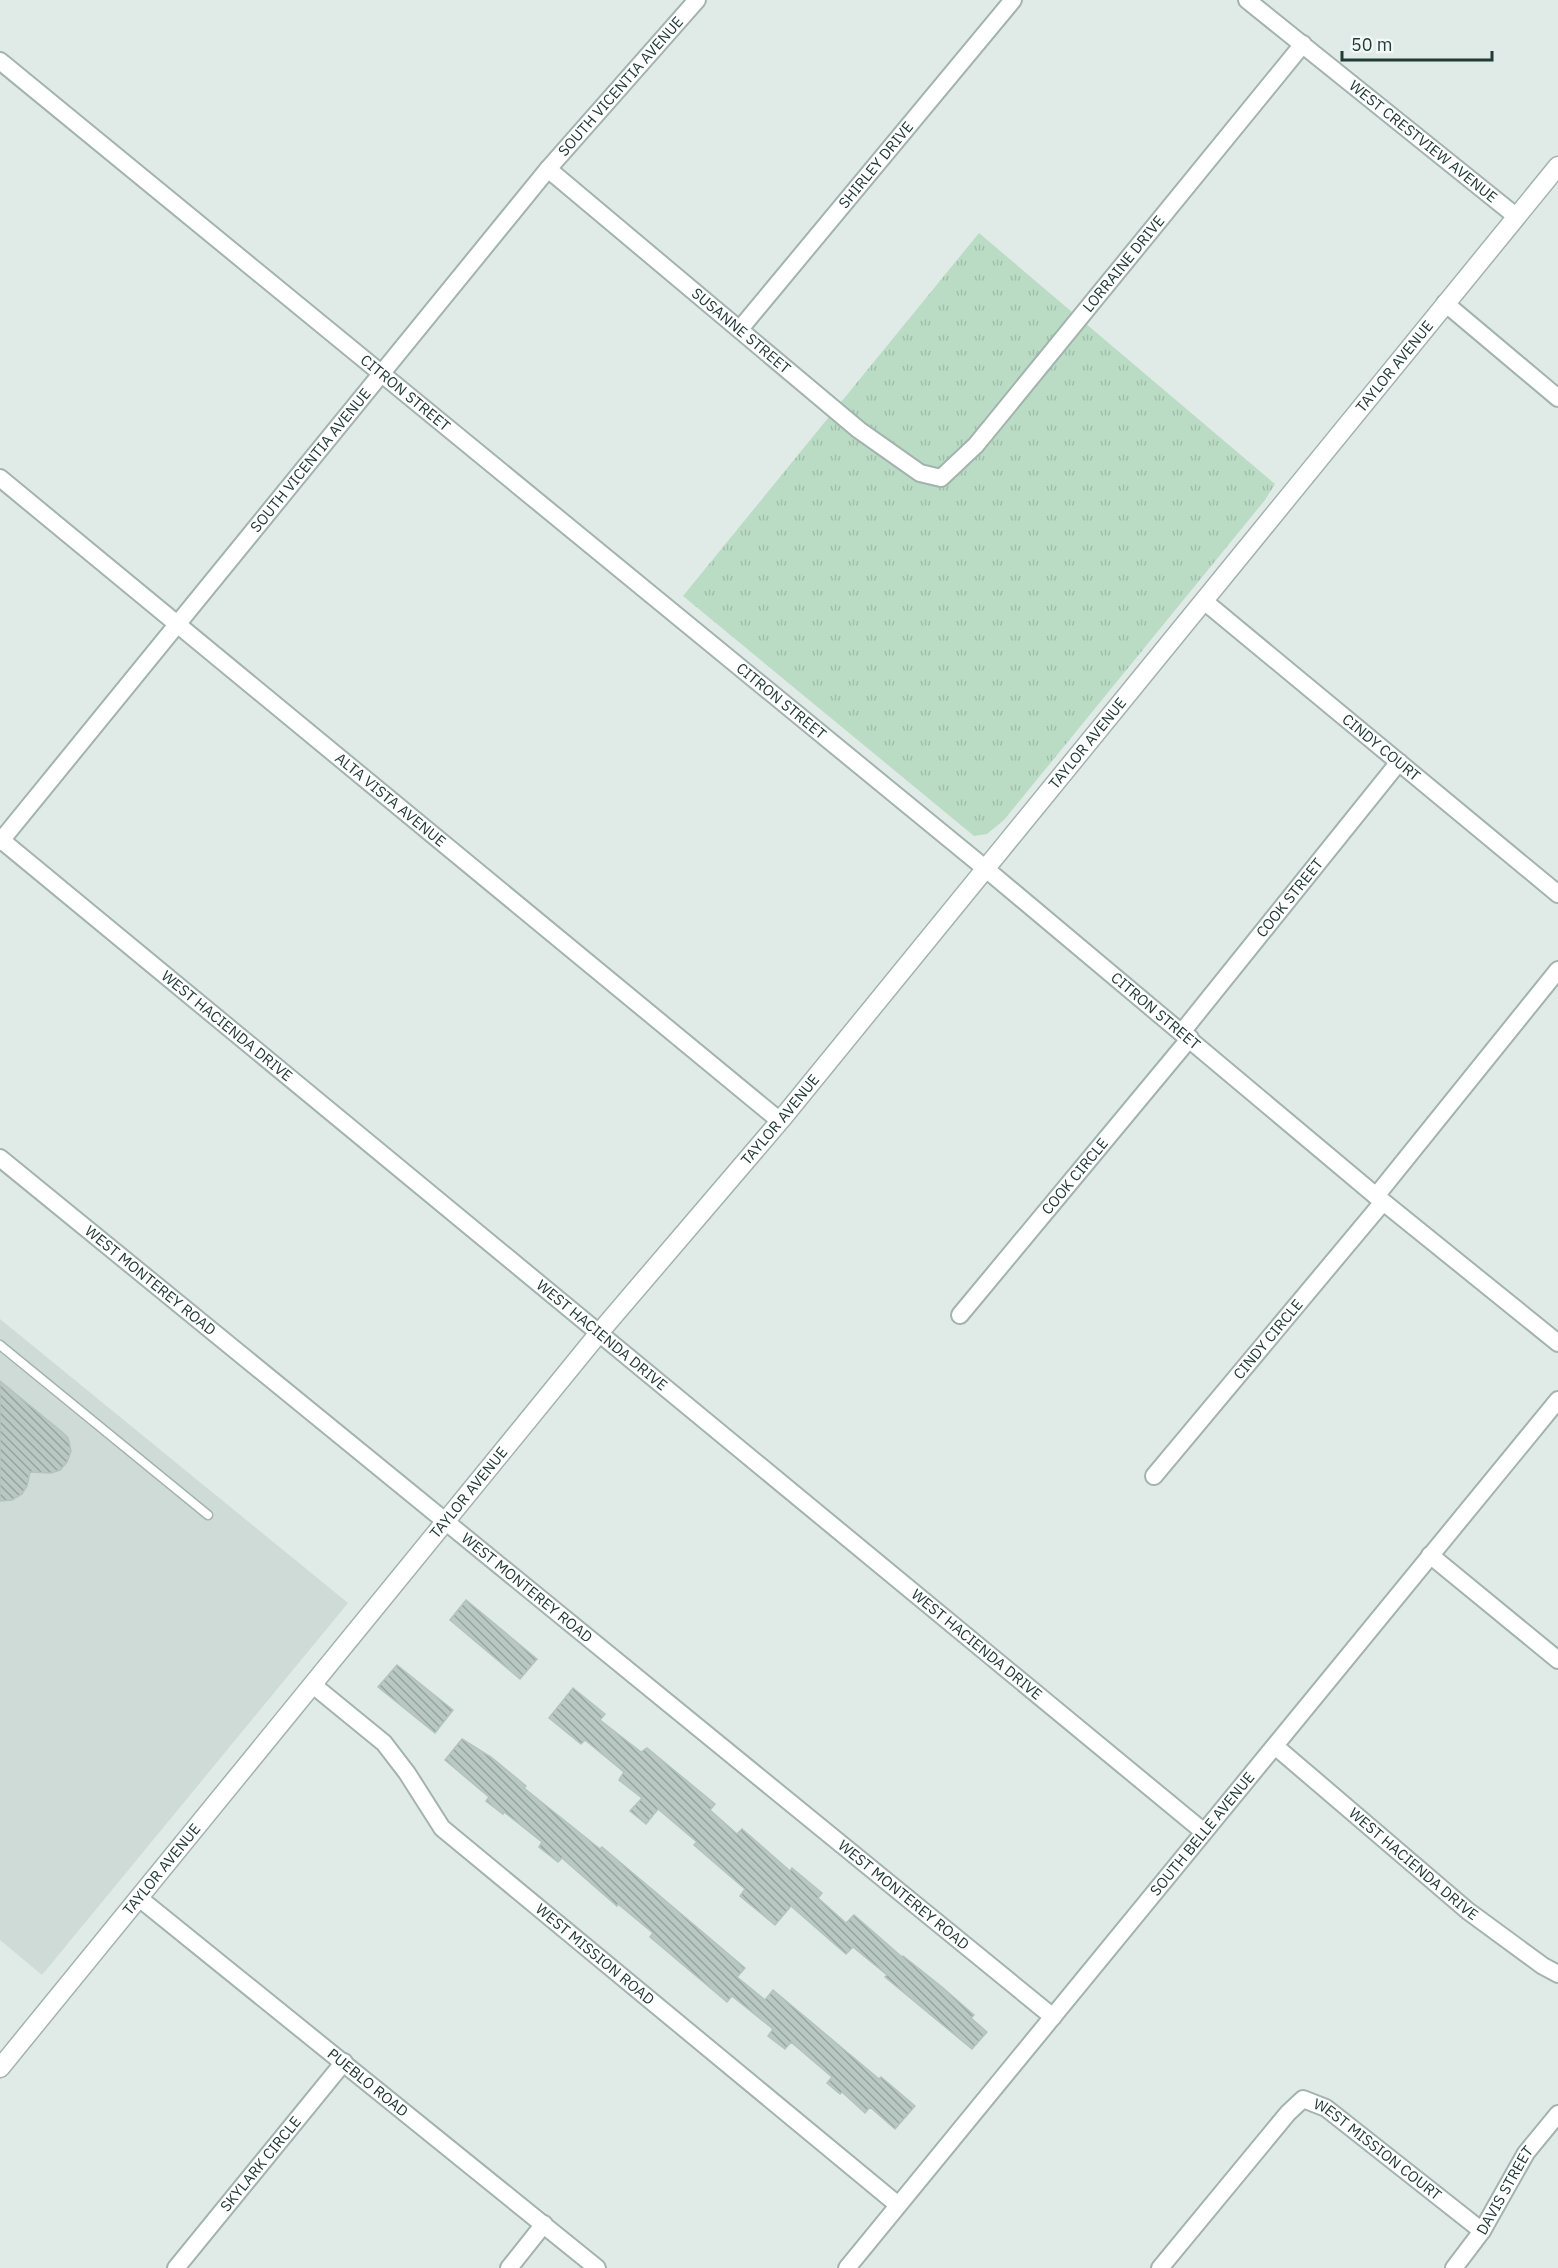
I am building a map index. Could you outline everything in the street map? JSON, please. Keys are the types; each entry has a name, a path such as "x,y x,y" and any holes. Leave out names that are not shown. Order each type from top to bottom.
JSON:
{"street":[{"name":"SHIRLEY DRIVE","path":"740,329 1012,0"},
{"name":"WEST CRESTVIEW AVENUE","path":"1247,0 1516,217"},
{"name":"SOUTH VICENTIA AVENUE","path":"0,840 179,625 548,169 694,1"},
{"name":"LORRAINE DRIVE","path":"941,478 976,445 1303,44"},
{"name":"CITRON STREET","path":"0,61 986,869 1379,1199 1558,1343"},
{"name":"TAYLOR AVENUE","path":"0,2068 599,1334 780,1121 1558,166"},
{"name":"SUSANNE STREET","path":"548,169 859,430 920,473 941,478"},
{"path":"1445,303 1558,398"},
{"name":"ALTA VISTA AVENUE","path":"0,478 780,1121"},
{"name":"CINDY COURT","path":"1204,601 1558,894"},
{"name":"COOK STREET","path":"1186,1035 1399,762"},
{"name":"WEST HACIENDA DRIVE","path":"0,840 1204,1832"},
{"path":"1379,1199 1558,970"},
{"name":"COOK CIRCLE","path":"960,1315 1186,1035"},
{"name":"WEST MONTEREY ROAD","path":"0,1158 1053,2017"},
{"name":"CINDY CIRCLE","path":"1154,1476 1379,1199"},
{"name":"SOUTH BELLE AVENUE","path":"847,2268 1558,1400"},
{"path":"1430,1555 1558,1660"},
{"name":"WEST MISSION ROAD","path":"313,1685 384,1743 407,1773 442,1828 898,2205"},
{"name":"WEST HACIENDA DRIVE","path":"1275,1746 1468,1911 1543,1966 1558,1974"},
{"name":"PUEBLO ROAD","path":"139,1898 597,2268"},
{"name":"SKYLARK CIRCLE","path":"176,2268 344,2062"},
{"name":"WEST MISSION COURT","path":"1160,2268 1288,2113 1303,2099 1326,2108 1482,2231"},
{"name":"DAVIS STREET","path":"1454,2268 1482,2231 1526,2154 1558,2114"},
{"path":"509,2268 544,2224"}],"lane":[{"path":"0,1345 208,1515"}],"shaded area":[{"path":"0,1319 348,1603 42,1975 0,1940"}],"green space":[{"path":"979,233 1275,484 1265,500 1004,820 987,834 974,836 683,596"}],"building":[{"path":"0,1381 62,1432 68,1438 71,1451 67,1462 60,1470 51,1473 30,1472 27,1486 22,1494 12,1500 0,1501"},
{"path":"466,1600 537,1659 520,1679 450,1620"},
{"path":"397,1665 453,1710 435,1733 378,1687"},
{"path":"573,1688 605,1714 600,1720 641,1752 647,1748 715,1804 710,1810 737,1834 742,1829 790,1871 792,1868 822,1893 818,1898 846,1923 854,1915 974,2015 971,2018 987,2032 972,2049 885,1977 887,1975 853,1947 846,1954 791,1906 775,1925 740,1896 745,1889 694,1845 697,1842 658,1809 646,1824 630,1811 642,1798 619,1780 624,1772 585,1740 581,1744 549,1718"},
{"path":"462,1739 491,1757 526,1786 524,1788 600,1849 602,1847 745,1968 737,1977 765,2000 773,1990 879,2079 881,2077 915,2106 895,2129 870,2107 865,2113 842,2092 840,2094 827,2083 832,2077 791,2042 785,2049 768,2036 773,2029 732,1996 727,2002 650,1937 653,1933 618,1904 617,1906 562,1858 558,1862 539,1847 542,1842 486,1801 489,1797 445,1760"}]}
